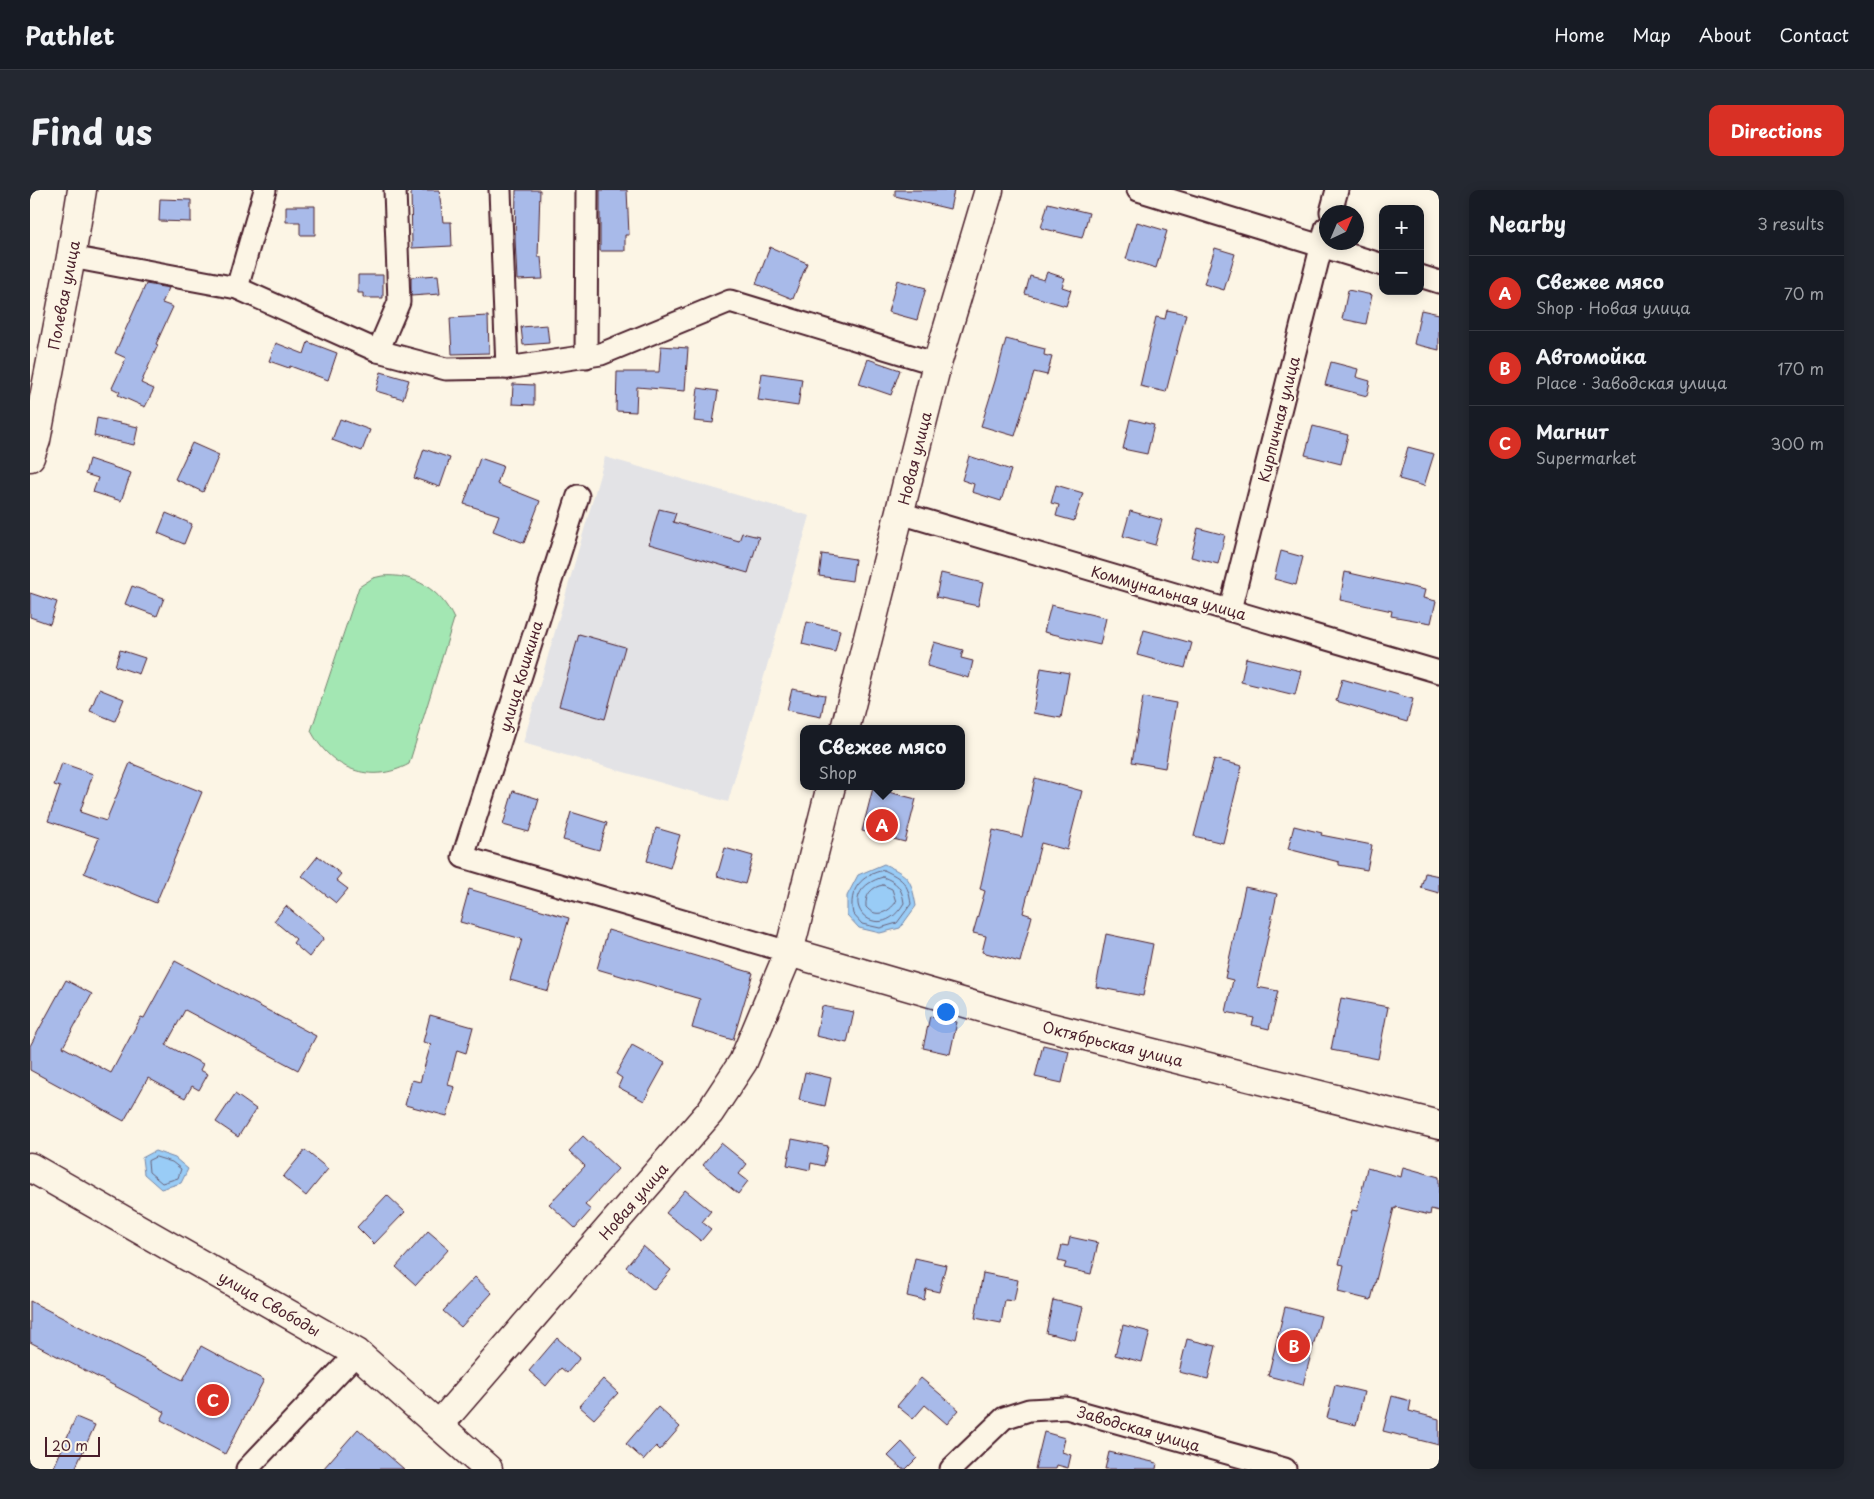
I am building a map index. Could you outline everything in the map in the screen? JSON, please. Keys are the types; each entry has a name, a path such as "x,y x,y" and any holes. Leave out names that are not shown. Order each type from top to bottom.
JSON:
{"street":[{"name":"Полевая улица","path":"32,444 71,257 82,190"},
{"path":"237,288 265,190"},
{"path":"378,351 399,302 395,190"},
{"path":"500,190 508,368"},
{"path":"586,356 587,190"},
{"name":"Новая улица","path":"846,725 937,364 989,190"},
{"path":"1138,190 1319,236"},
{"path":"1333,205 1338,190"},
{"name":"Кирпичная улица","path":"1230,610 1321,250"},
{"path":"1352,250 1379,262"},
{"path":"71,257 237,288 378,351 446,369 508,368 601,354 730,300 937,364"},
{"path":"1424,277 1439,282"},
{"name":"улица Кошкина","path":"578,496 463,857 789,952"},
{"name":"Коммунальная улица","path":"900,513 1439,672"},
{"name":"Новая улица","path":"439,1425 710,1112 743,1062 789,952 830,790"},
{"name":"Октябрьская улица","path":"789,952 1038,1024 1439,1125"},
{"name":"улица Свободы","path":"30,1167 357,1353 488,1469"},
{"path":"247,1469 357,1353"},
{"name":"Заводская улица","path":"951,1469 1004,1418 1029,1410 1066,1408 1285,1469"}],"shaded area":[{"path":"605,457 810,516 728,802 523,743"}],"green space":[{"path":"382,576 405,577 425,586 442,600 454,619 409,764 380,773 366,773 353,770 329,755 311,731 359,587 373,578"}],"water":[{"path":"884,864 908,879 916,906 900,928 880,933 859,928 847,915 847,896 858,875"},
{"path":"155,1151 175,1158 188,1169 181,1183 161,1189 144,1174 142,1158"}],"building":[{"path":"411,190 439,190 443,222 451,222 452,246 412,248"},
{"path":"516,190 540,190 538,257 541,257 543,279 517,280 515,239"},
{"path":"600,190 627,190 629,235 625,235 625,251 600,251"},
{"path":"895,190 954,190 950,209 895,196"},
{"path":"160,199 191,200 191,222 159,221"},
{"path":"1048,203 1089,213 1082,238 1041,228"},
{"path":"286,206 315,206 315,235 300,235 300,222 286,222"},
{"path":"1137,222 1167,231 1156,268 1126,259"},
{"path":"770,247 807,263 793,299 756,284"},
{"path":"1215,248 1235,254 1224,290 1204,284"},
{"path":"1047,272 1065,278 1062,287 1071,290 1066,306 1025,294 1030,276 1044,280"},
{"path":"358,275 383,275 383,298 363,298 363,293 358,293"},
{"path":"438,275 440,294 411,296 411,277"},
{"path":"897,280 926,288 917,320 888,312"},
{"path":"146,284 169,288 162,303 173,307 141,383 154,389 145,407 118,395 120,392 112,388 126,358 115,353"},
{"path":"1348,290 1372,295 1366,324 1342,319"},
{"path":"1167,310 1186,314 1166,392 1140,386 1156,317 1165,319"},
{"path":"1421,310 1439,314 1439,350 1414,344"},
{"path":"488,316 489,353 452,354 450,318"},
{"path":"547,325 549,343 523,345 521,327"},
{"path":"1006,339 1045,349 1044,355 1052,357 1047,375 1034,372 1015,436 981,426"},
{"path":"308,342 337,353 328,380 290,366 289,368 269,361 276,343 304,354"},
{"path":"661,346 688,348 685,391 637,387 636,412 616,411 617,372 659,372"},
{"path":"868,359 900,370 891,395 859,384"},
{"path":"1331,362 1358,369 1356,377 1370,381 1367,396 1325,385"},
{"path":"381,372 409,380 403,399 376,391"},
{"path":"762,373 802,379 798,406 758,400"},
{"path":"513,384 534,385 534,405 512,404"},
{"path":"698,388 718,391 713,423 694,421"},
{"path":"97,418 138,427 134,445 94,436"},
{"path":"340,419 370,430 362,451 332,440"},
{"path":"1130,419 1154,425 1147,454 1123,449"},
{"path":"1313,426 1348,435 1341,464 1305,455"},
{"path":"192,443 219,455 203,492 175,479"},
{"path":"1408,447 1434,454 1424,486 1399,479"},
{"path":"424,449 450,458 440,487 414,478"},
{"path":"969,456 1011,470 1001,501 972,492 974,484 962,480"},
{"path":"480,458 503,466 497,484 540,501 524,543 493,531 499,515 464,504"},
{"path":"89,459 131,473 121,501 93,492 98,478 85,474"},
{"path":"1056,485 1083,493 1074,521 1056,516 1059,505 1051,503"},
{"path":"659,509 676,513 673,522 739,541 742,533 759,537 748,573 649,544"},
{"path":"1130,511 1162,520 1155,545 1123,536"},
{"path":"166,513 192,524 184,544 158,533"},
{"path":"1198,528 1225,535 1218,564 1191,557"},
{"path":"1281,551 1303,557 1296,585 1274,579"},
{"path":"822,554 855,559 852,581 819,576"},
{"path":"1345,572 1425,590 1423,598 1436,601 1431,623 1391,616 1392,611 1340,600"},
{"path":"941,573 983,583 978,606 936,597"},
{"path":"132,586 164,598 157,616 125,604"},
{"path":"30,593 57,602 50,624 30,617"},
{"path":"1051,605 1106,618 1100,645 1044,632"},
{"path":"807,622 840,630 835,652 802,644"},
{"path":"1144,630 1192,643 1185,668 1137,655"},
{"path":"579,634 625,647 605,719 559,706"},
{"path":"934,642 963,650 961,658 973,661 969,678 927,666"},
{"path":"120,650 145,658 139,674 115,666"},
{"path":"1246,658 1301,671 1295,695 1241,682"},
{"path":"1041,668 1069,673 1061,718 1033,713"},
{"path":"1342,679 1413,699 1407,722 1336,701"},
{"path":"99,689 124,699 115,721 90,711"},
{"path":"792,689 825,695 821,717 787,710"},
{"path":"1143,697 1176,703 1165,768 1132,762"},
{"path":"1214,759 1242,766 1223,843 1194,836"},
{"path":"62,763 93,774 80,812 106,821 130,763 202,792 156,903 84,873 99,838 48,821 60,787 54,785"},
{"path":"1035,778 1082,791 1067,850 1041,843 1023,913 1032,916 1020,962 982,952 986,936 973,933 985,891 980,889 993,830 1022,837"},
{"path":"872,790 881,790 916,799 905,842 862,831"},
{"path":"513,791 539,799 529,832 503,825"},
{"path":"571,812 607,823 599,850 563,840"},
{"path":"1294,826 1322,833 1321,835 1372,845 1367,870 1339,865 1339,862 1288,849"},
{"path":"656,828 680,835 670,868 647,861"},
{"path":"725,848 753,856 745,884 717,876"},
{"path":"318,856 341,874 336,880 348,889 336,903 302,876"},
{"path":"1425,873 1439,876 1439,893 1421,888"},
{"path":"1245,887 1277,894 1257,987 1278,991 1269,1029 1252,1025 1254,1018 1226,1012 1233,980 1225,978"},
{"path":"469,889 569,918 548,991 510,980 522,939 460,922"},
{"path":"286,906 324,938 309,957 293,943 296,939 274,921"},
{"path":"608,930 753,973 733,1040 692,1028 700,999 597,969"},
{"path":"1106,934 1153,944 1143,996 1096,987"},
{"path":"175,961 316,1036 298,1070 185,1010 166,1045 203,1064 200,1070 208,1074 199,1090 192,1086 185,1098 148,1078 124,1121 30,1070 30,1046 66,980 92,994 63,1047 111,1073 141,1017 144,1018"},
{"path":"1341,998 1388,1007 1378,1059 1331,1050"},
{"path":"822,1006 854,1012 847,1043 816,1036"},
{"path":"430,1015 473,1027 466,1053 457,1050 448,1085 455,1087 447,1116 405,1105 412,1080 420,1082 431,1044 423,1042"},
{"path":"930,1016 957,1022 950,1054 923,1048"},
{"path":"632,1045 665,1063 644,1101 618,1087 622,1078 616,1074"},
{"path":"1043,1045 1069,1051 1062,1083 1035,1077"},
{"path":"805,1072 831,1078 825,1106 799,1100"},
{"path":"235,1094 256,1109 238,1137 216,1122"},
{"path":"583,1136 618,1169 585,1205 591,1210 575,1228 549,1204 585,1166 569,1151"},
{"path":"792,1139 828,1146 824,1166 811,1163 810,1170 787,1165"},
{"path":"721,1143 747,1164 739,1174 748,1181 738,1194 703,1165"},
{"path":"305,1150 328,1169 306,1196 283,1177"},
{"path":"1403,1167 1439,1177 1439,1211 1431,1209 1430,1215 1394,1208 1371,1300 1338,1292 1344,1265 1339,1264 1352,1210 1357,1211 1367,1168 1401,1177"},
{"path":"685,1190 711,1211 702,1222 711,1229 701,1241 666,1213"},
{"path":"387,1195 405,1212 374,1244 357,1227"},
{"path":"428,1231 449,1249 416,1285 396,1267"},
{"path":"1070,1237 1098,1243 1091,1274 1064,1268 1066,1263 1058,1261 1062,1245 1068,1246"},
{"path":"643,1246 671,1270 654,1290 626,1267"},
{"path":"915,1258 946,1265 939,1292 926,1289 924,1300 907,1296"},
{"path":"983,1273 1018,1280 1014,1301 1005,1300 1001,1323 975,1318"},
{"path":"475,1277 492,1293 461,1327 443,1311"},
{"path":"1053,1300 1083,1307 1075,1340 1046,1333"},
{"path":"30,1301 183,1380 201,1346 264,1380 225,1454 161,1420 165,1412 30,1342"},
{"path":"1285,1307 1321,1316 1303,1385 1268,1376"},
{"path":"1123,1325 1150,1332 1142,1362 1115,1355"},
{"path":"557,1338 580,1358 567,1373 561,1368 546,1386 529,1371"},
{"path":"1187,1339 1216,1346 1208,1379 1179,1372"},
{"path":"921,1378 959,1410 947,1424 925,1405 913,1419 897,1406"},
{"path":"603,1379 618,1393 594,1419 579,1406"},
{"path":"1335,1385 1364,1392 1356,1425 1327,1418"},
{"path":"1392,1396 1411,1401 1409,1411 1439,1419 1439,1445 1383,1431"},
{"path":"658,1407 680,1427 660,1450 656,1446 644,1460 626,1444"},
{"path":"76,1417 95,1425 75,1469 53,1469"},
{"path":"358,1429 404,1469 323,1469"},
{"path":"1044,1432 1065,1438 1062,1452 1071,1455 1068,1468 1057,1465 1056,1469 1035,1469"},
{"path":"902,1442 917,1458 906,1469 902,1469 888,1456"},
{"path":"1109,1452 1157,1463 1156,1469 1105,1469"}],"place":[{"name":"Свежее мясо","path":"882,825"},
{"name":"Автомойка","path":"1294,1346"},
{"name":"Магнит","path":"213,1400"}]}
